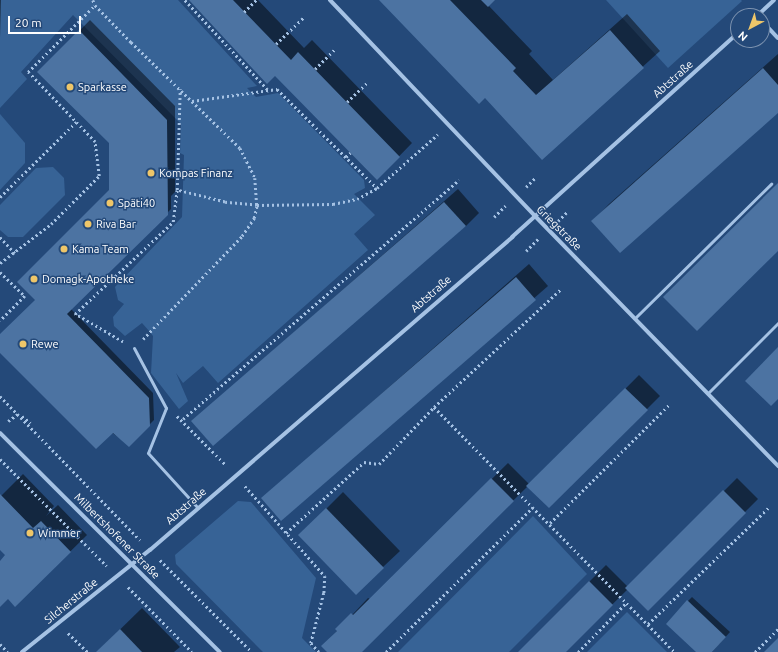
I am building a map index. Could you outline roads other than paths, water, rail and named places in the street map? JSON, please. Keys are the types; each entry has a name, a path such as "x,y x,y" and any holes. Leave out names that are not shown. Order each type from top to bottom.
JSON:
{"street":[{"name":"Griegstraße","path":"330,0 534,216 636,317 778,466"},
{"path":"766,8 774,0"},
{"path":"770,30 778,38"},
{"name":"Abtstraße","path":"133,564 534,216 730,40"},
{"name":"Milbertshofener Straße","path":"0,433 220,652"},
{"name":"Silcherstraße","path":"22,652 133,564"}],"lane":[{"path":"636,317 771,184"},
{"path":"708,393 778,323"},
{"path":"134,348 166,408 148,453 198,508"}],"place":[{"name":"Sparkasse","path":"70,87"},
{"name":"Kompas Finanz","path":"151,173"},
{"name":"Späti40","path":"110,203"},
{"name":"Riva Bar","path":"88,224"},
{"name":"Kama Team","path":"64,249"},
{"name":"Domagk-Apotheke","path":"34,279"},
{"name":"Rewe","path":"23,344"},
{"name":"Wimmer","path":"30,533"}]}
